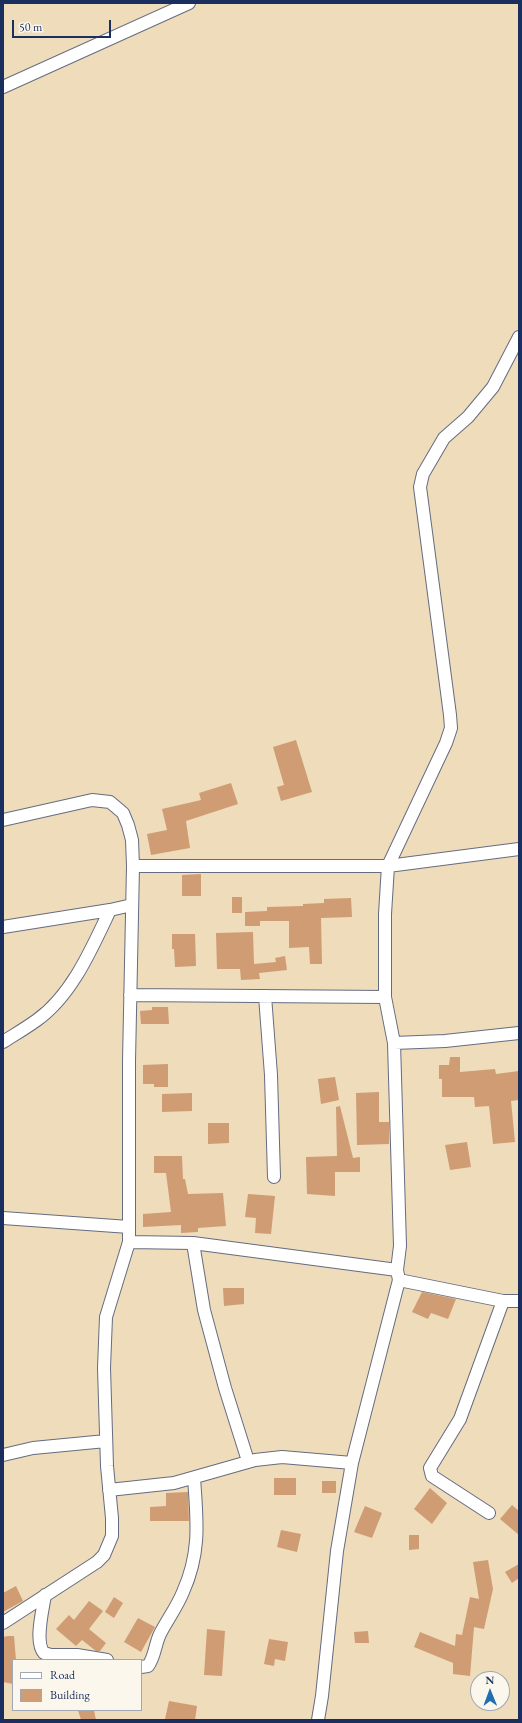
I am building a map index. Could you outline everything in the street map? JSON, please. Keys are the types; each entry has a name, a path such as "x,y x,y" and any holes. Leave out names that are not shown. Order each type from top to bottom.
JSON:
{"street":[{"path":"3,87 189,3"},
{"path":"318,1720 338,1551 352,1463 398,1275 400,1246 394,1043 384,997 385,914 388,866 446,743 451,728 420,488 423,474 444,438 468,417 493,387 519,337"},
{"path":"3,820 92,800 110,802 123,813 128,825 132,840 133,866 130,995 129,1242 106,1317 104,1368 106,1441 112,1536 104,1555 87,1570 45,1595 3,1623"},
{"path":"133,866 388,866 519,849"},
{"path":"3,927 110,910 132,905"},
{"path":"3,1042 38,1020 67,990 110,910"},
{"path":"130,995 384,997"},
{"path":"265,996 271,1075 274,1178"},
{"path":"394,1043 445,1041 519,1032"},
{"path":"3,1218 129,1227"},
{"path":"129,1242 193,1243 398,1275 503,1301 519,1301"},
{"path":"193,1243 206,1317 225,1388 248,1461"},
{"path":"489,1513 432,1476 430,1468 460,1419 503,1301"},
{"path":"3,1454 33,1448 106,1441"},
{"path":"110,1490 174,1483 248,1461 282,1457 352,1463"},
{"path":"142,1667 148,1666 152,1661 160,1634 184,1592 191,1572 196,1552 198,1529 194,1478"},
{"path":"45,1595 40,1635 41,1647 44,1653 51,1655 77,1655 101,1659"}],"building":[{"path":"296,740 312,792 281,801 277,787 284,785 273,747"},
{"path":"231,783 238,804 186,821 190,848 151,855 147,834 167,830 162,809 201,800 199,793"},
{"path":"201,874 201,896 182,896 182,875"},
{"path":"232,897 242,897 242,913 232,913"},
{"path":"351,898 352,917 321,918 322,964 310,964 309,947 289,948 289,921 260,921 260,926 245,926 245,912 267,911 267,907 303,906 303,904 324,903 324,899"},
{"path":"253,932 254,964 276,962 275,958 285,956 287,970 259,973 260,979 241,980 240,969 217,969 216,933"},
{"path":"172,934 195,934 196,966 175,967 174,949 172,949"},
{"path":"152,1007 168,1007 169,1024 141,1024 140,1011 152,1010"},
{"path":"450,1057 460,1057 460,1072 495,1069 496,1074 519,1071 519,1100 511,1101 515,1142 493,1144 489,1106 475,1107 474,1097 442,1097 442,1079 439,1079 439,1065 449,1065"},
{"path":"168,1064 168,1087 154,1087 154,1084 143,1084 143,1065"},
{"path":"335,1077 339,1100 321,1104 318,1079"},
{"path":"379,1092 379,1122 389,1122 389,1144 357,1145 356,1093"},
{"path":"192,1093 192,1111 162,1112 162,1094"},
{"path":"340,1106 353,1158 360,1157 360,1172 335,1172 335,1196 307,1194 306,1157 337,1156 336,1107"},
{"path":"208,1123 229,1123 229,1143 208,1144"},
{"path":"467,1142 471,1167 450,1170 445,1145"},
{"path":"154,1156 182,1156 183,1179 185,1179 188,1194 223,1193 226,1226 198,1228 198,1232 181,1233 181,1225 143,1227 143,1214 171,1212 166,1173 154,1173"},
{"path":"248,1194 275,1196 271,1234 255,1233 256,1218 245,1217"},
{"path":"223,1288 244,1288 244,1304 224,1306"},
{"path":"422,1292 456,1299 448,1319 431,1313 428,1319 412,1312"},
{"path":"274,1478 296,1478 296,1495 274,1495"},
{"path":"322,1481 336,1481 336,1493 322,1493"},
{"path":"430,1488 447,1503 432,1524 414,1509"},
{"path":"188,1492 189,1521 150,1521 150,1507 166,1506 166,1493"},
{"path":"512,1505 519,1511 519,1535 500,1519"},
{"path":"365,1506 382,1513 372,1538 354,1532"},
{"path":"281,1530 301,1534 297,1552 277,1547"},
{"path":"409,1535 419,1535 419,1549 409,1550"},
{"path":"488,1560 493,1589 484,1629 474,1627 470,1676 453,1674 453,1663 414,1647 420,1632 455,1646 456,1634 462,1635 470,1597 479,1599 473,1562"},
{"path":"519,1564 519,1578 512,1583 505,1572"},
{"path":"16,1586 23,1601 3,1612 3,1593"},
{"path":"114,1597 123,1603 114,1618 105,1612"},
{"path":"89,1601 103,1611 89,1629 106,1643 100,1651 96,1651 82,1640 76,1646 56,1629 69,1615 74,1620"},
{"path":"138,1618 155,1627 141,1652 124,1642"},
{"path":"207,1629 225,1631 222,1676 204,1675"},
{"path":"368,1631 369,1643 355,1643 354,1632"},
{"path":"14,1636 16,1659 12,1659 12,1684 3,1682 3,1637"},
{"path":"269,1639 288,1642 285,1661 275,1659 274,1666 264,1664"},
{"path":"169,1701 197,1706 195,1720 165,1719"},
{"path":"78,1711 94,1711 96,1720 81,1720"}]}
